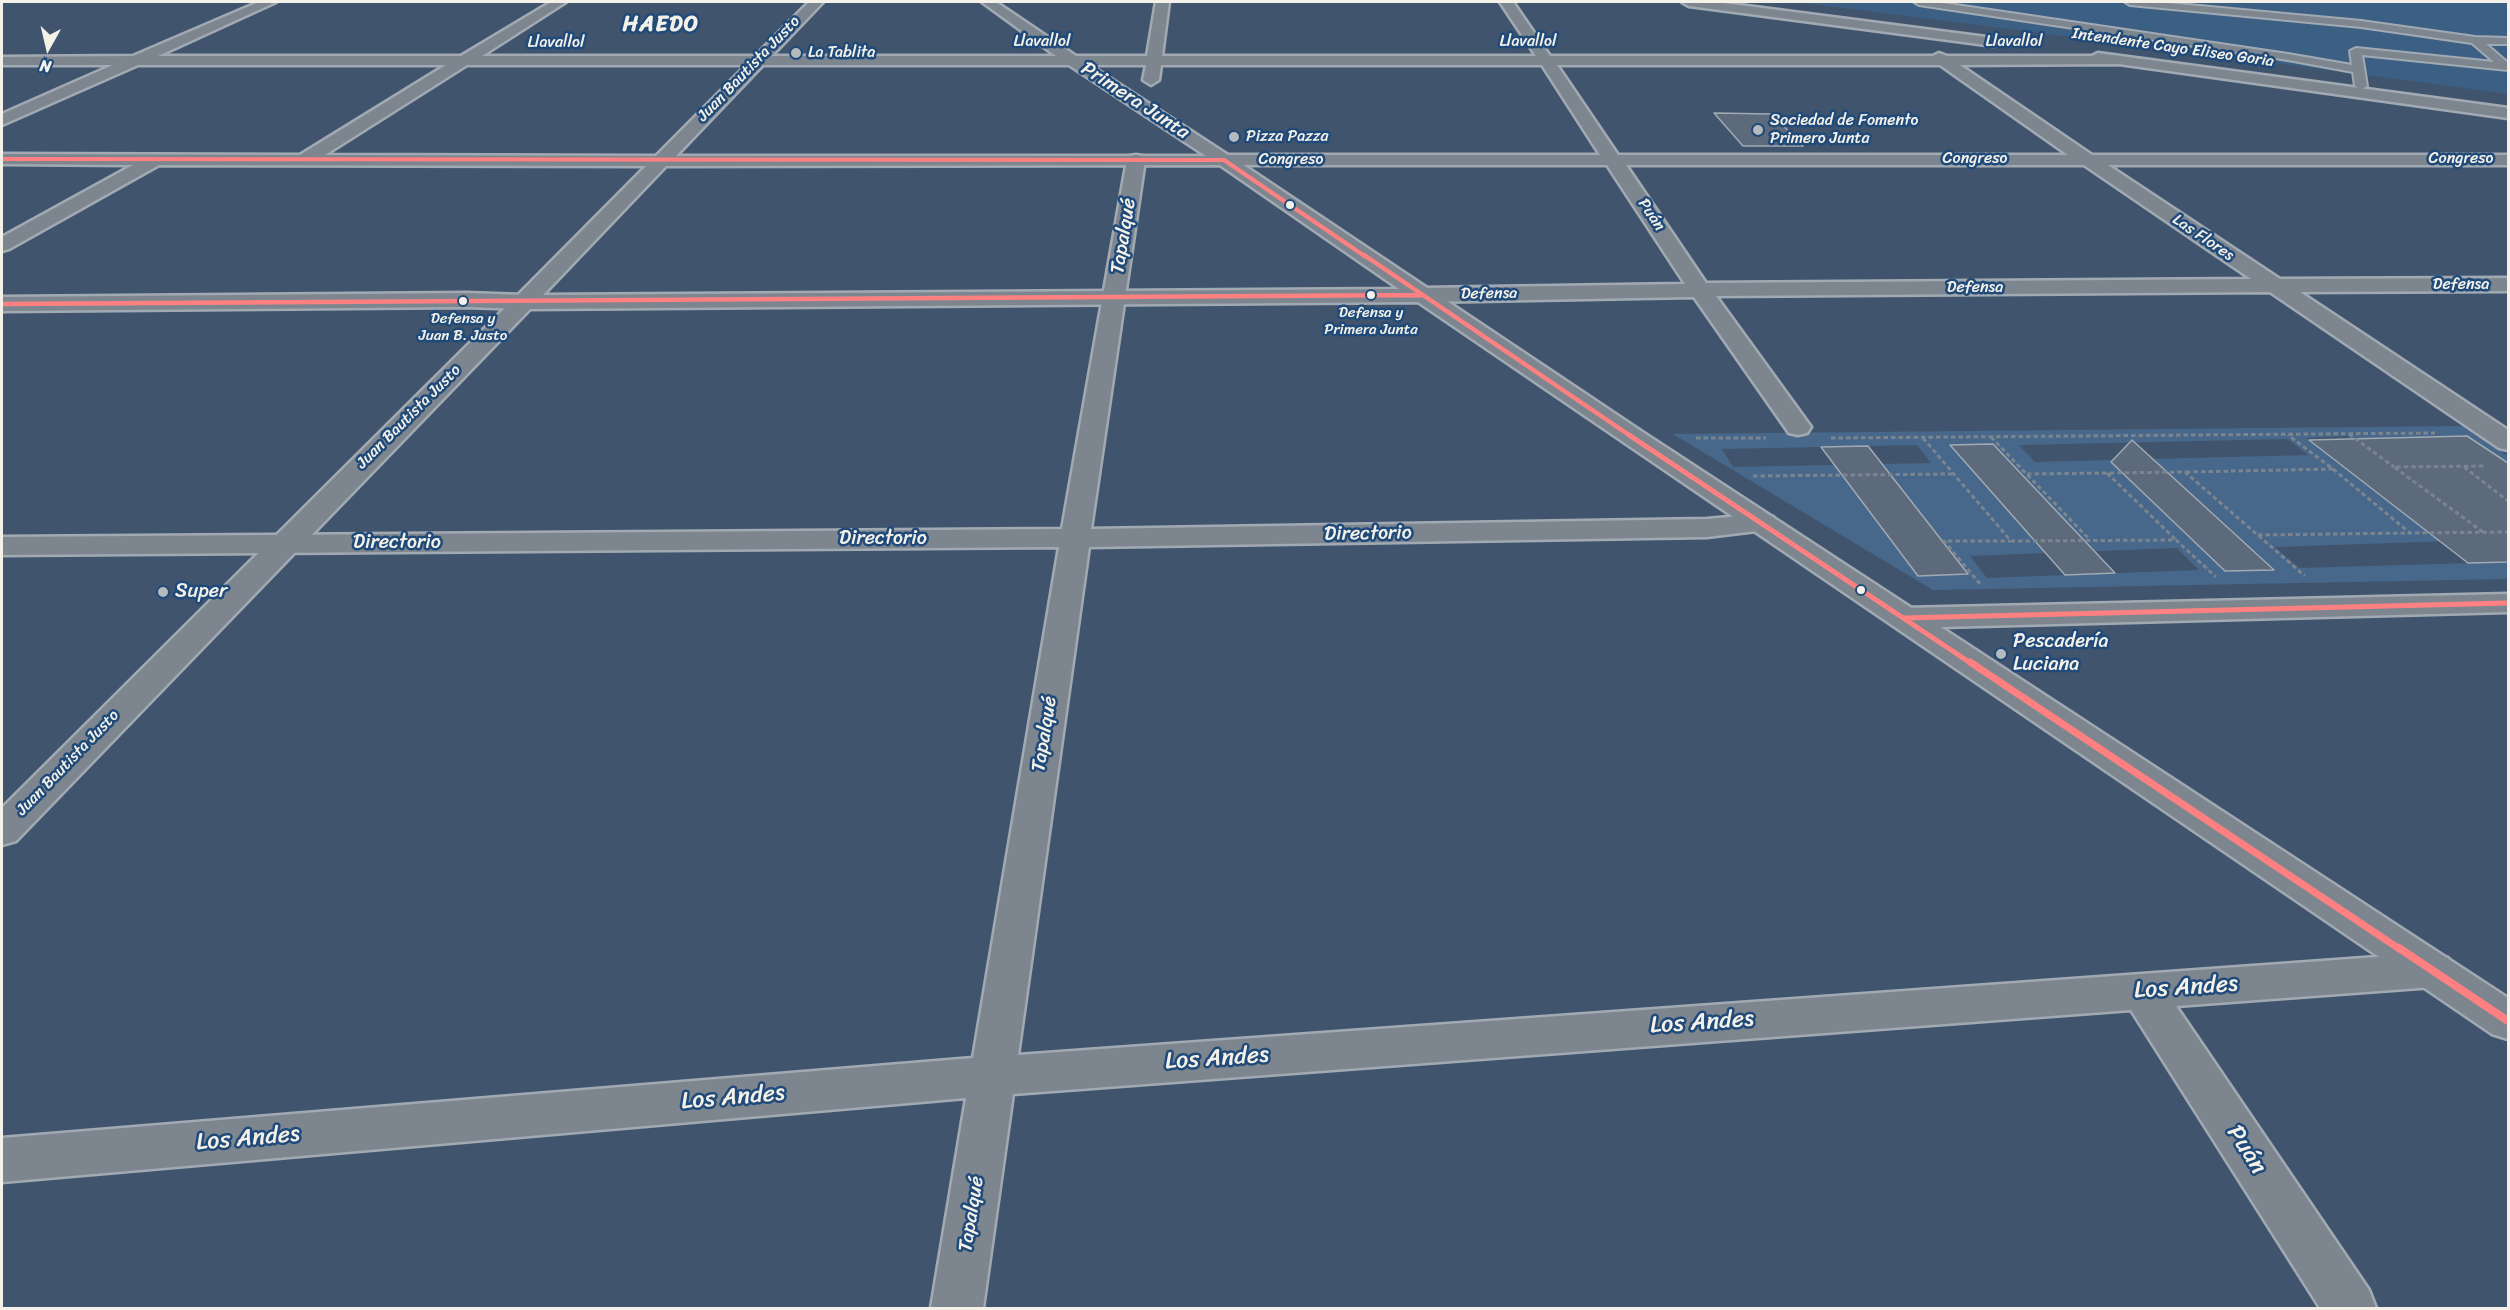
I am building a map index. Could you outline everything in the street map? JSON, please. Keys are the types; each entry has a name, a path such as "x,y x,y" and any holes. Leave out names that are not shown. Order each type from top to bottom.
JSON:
{"street":[{"path":"2,120 269,2"},
{"path":"304,160 559,2"},
{"name":"Juan Bautista Justo","path":"2,831 524,302 816,2"},
{"name":"Primera Junta","path":"988,2 1635,439 2508,1021"},
{"path":"1146,109 1162,2"},
{"name":"Puán","path":"1507,2 1700,290 1798,427"},
{"name":"Intendente Cayo Eliseo Goria","path":"1689,2 2362,92 2507,114"},
{"name":"Las Flores","path":"1900,30 2085,159 2501,437"},
{"name":"Llavallol","path":"2,61 2119,60"},
{"name":"Congreso","path":"2,159 154,161 2508,160"},
{"name":"Tapalqué","path":"957,1308 1075,538 1136,160"},
{"path":"2,245 154,161"},
{"name":"Defensa","path":"2,304 1114,298 1700,290 2508,284"},
{"name":"Directorio","path":"2,546 1075,538 1695,529 1763,523"},
{"path":"1904,618 2508,603"},
{"name":"Los Andes","path":"2,1160 994,1076 2433,970"},
{"name":"Puán","path":"2142,991 2350,1308"}],"lane":[{"path":"1918,2 2288,57 2359,70"},
{"path":"2130,2 2361,24 2475,40 2508,41"},
{"path":"2475,40 2507,67"},
{"path":"2362,92 2356,51 2507,67"}],"path":[{"path":"1831,438 2287,434 2501,437"},
{"path":"2287,434 2410,533"},
{"path":"2349,434 2483,532"},
{"path":"1991,436 2090,540"},
{"path":"1923,437 2011,541"},
{"path":"1635,439 1773,438"},
{"path":"2463,466 2508,501"},
{"path":"2394,467 2486,466"},
{"path":"2027,474 2332,469"},
{"path":"2185,472 2342,608"},
{"path":"2107,473 2252,610"},
{"path":"1695,477 1952,474"},
{"path":"2258,535 2508,532"},
{"path":"2009,617 1944,541 2176,540"}],"shaded area":[{"path":"1797,2 2508,2 2508,94 2360,74"},
{"path":"2464,426 2508,456 2508,469 2478,470 2508,492 2508,539 2275,547 2299,568 2508,562 2508,579 1933,590 1673,434","holes":["2347,436 2458,518 2413,520 2306,438","2467,436 2494,454 2384,438","2288,439 2308,455 2035,462 2019,445","1993,444 2072,527 1951,445","1917,445 1931,463 1733,467 1722,449","2174,479 2274,569 2225,571 2130,480","2177,548 2199,570 1987,578 1970,556"]}],"building":[{"name":"Sociedad de Fomento Primero Junta","path":"1714,113 1772,114 1803,146 1743,146"},
{"path":"2467,436 2508,463 2508,562 2468,563 2309,440"},
{"path":"2132,440 2274,570 2225,571 2111,462"},
{"path":"1993,444 2115,573 2065,575 1950,445"},
{"path":"1868,446 1968,574 1918,576 1821,447"}],"transit line":[{"path":"2,159 1224,160 1635,439 2508,1021"},
{"path":"2,304 1423,295"},
{"path":"1904,618 2508,603"}],"place":[{"name":"La Tablita","path":"796,53"},
{"name":"Sociedad de Fomento Primero Junta","path":"1758,130"},
{"name":"Pizza Pazza","path":"1234,137"},
{"name":"Defensa y Primera Junta","path":"1371,295"},
{"name":"Defensa y Juan B. Justo","path":"463,301"},
{"name":"Super","path":"163,592"},
{"name":"Pescadería Luciana","path":"2001,654"}],"district":[{"name":"HAEDO","path":"661,25"}]}
